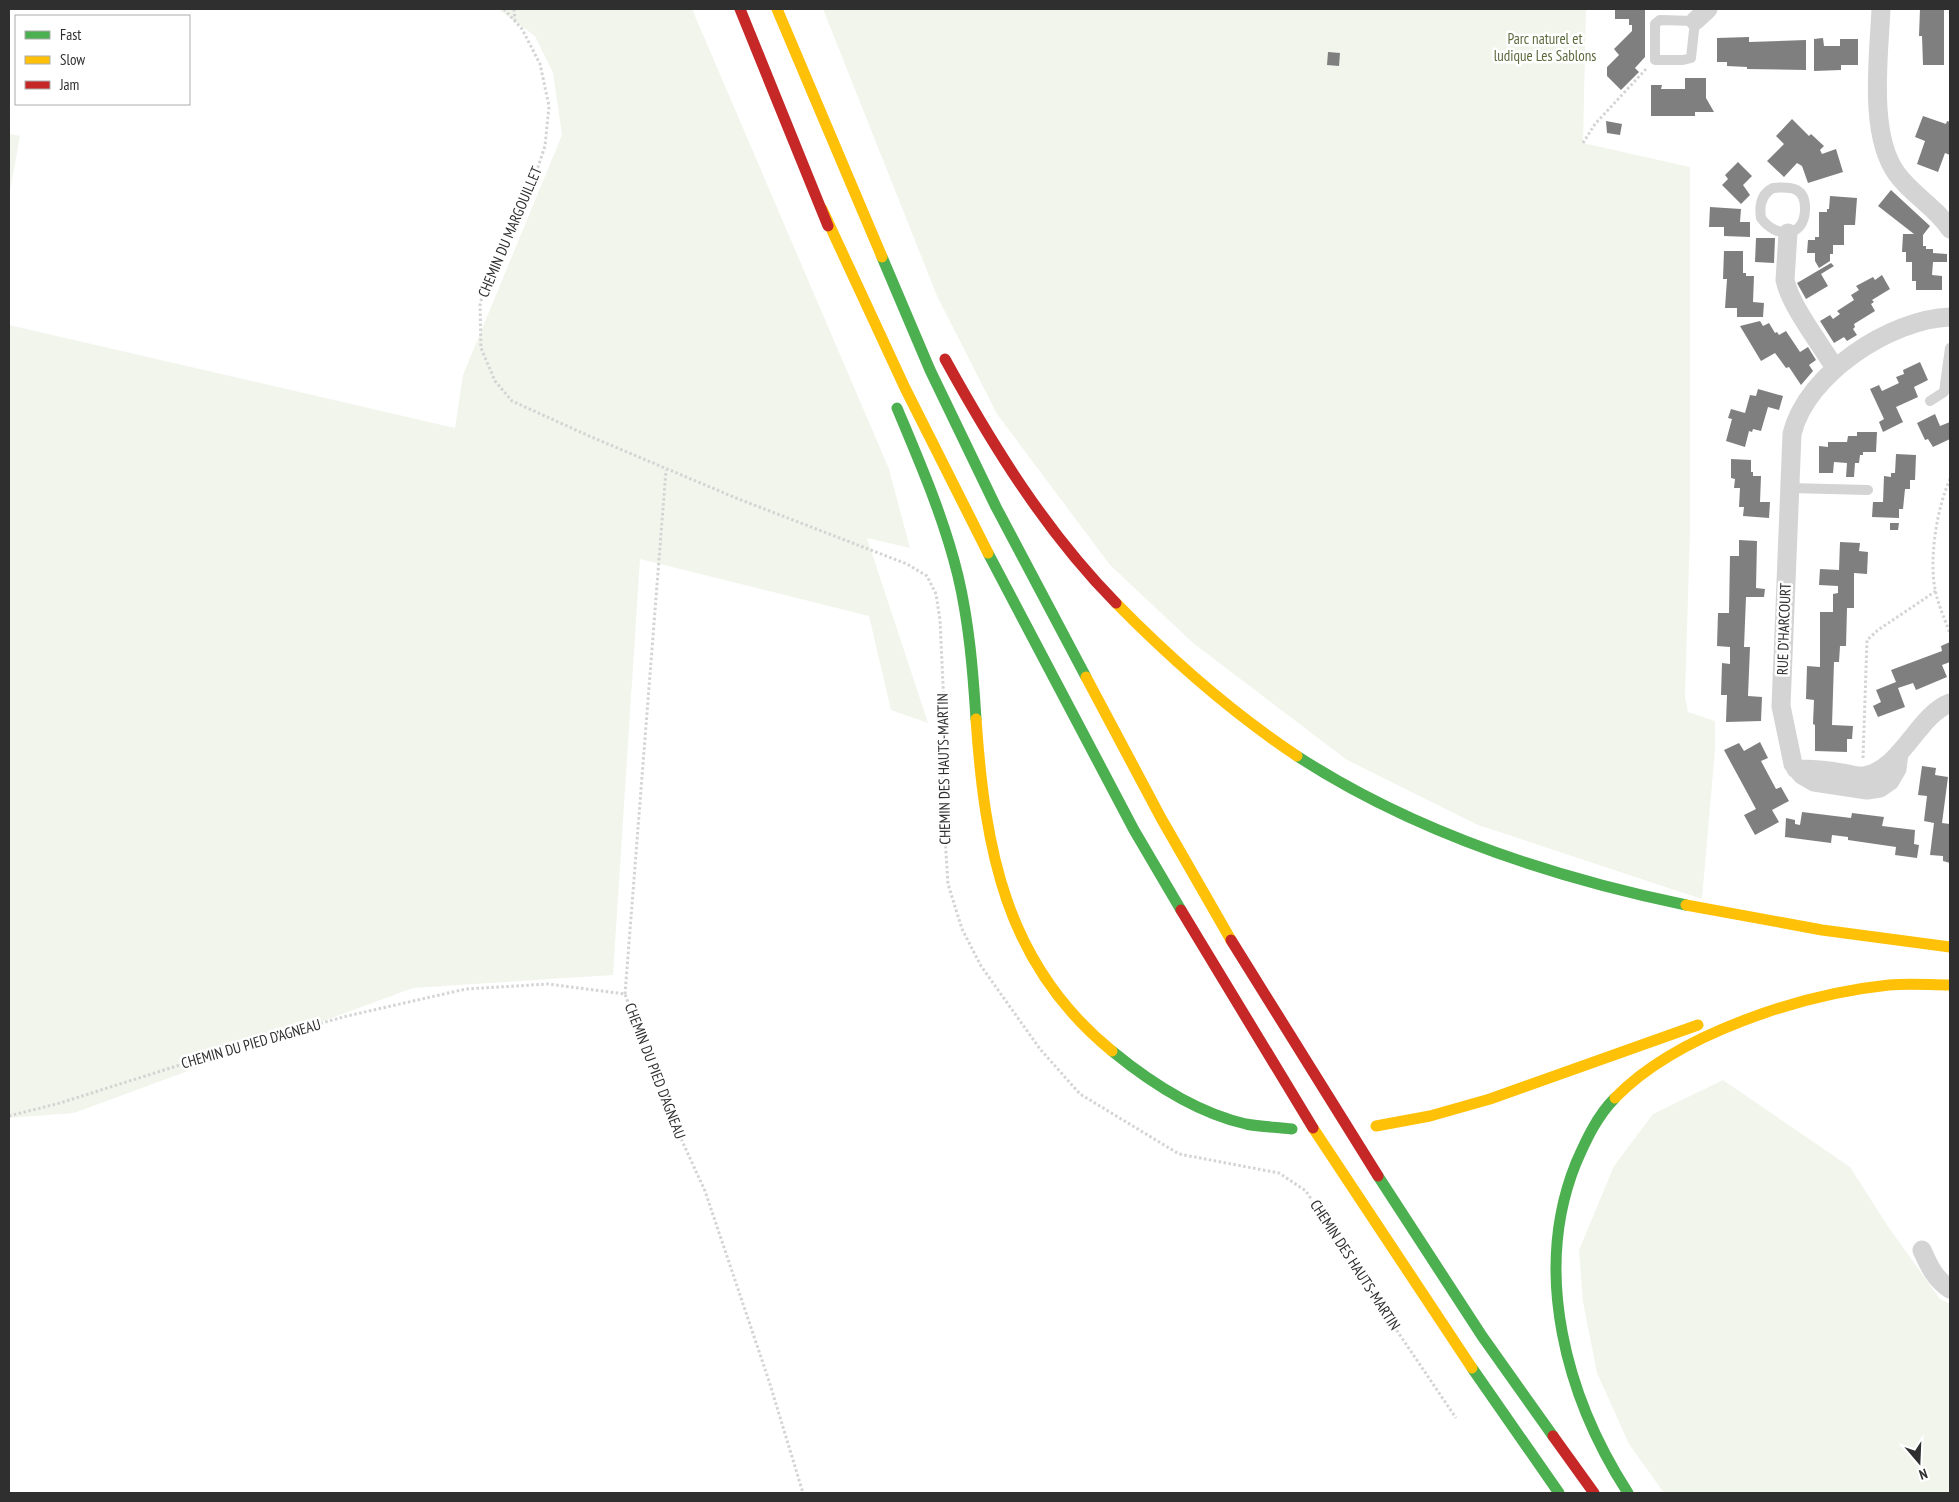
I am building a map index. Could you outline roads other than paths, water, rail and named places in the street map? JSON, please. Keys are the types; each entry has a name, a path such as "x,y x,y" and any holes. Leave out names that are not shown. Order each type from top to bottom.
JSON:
{"highway":[{"path":"740,9 822,209 905,388 968,513 1134,830 1208,957 1325,1147 1435,1314 1559,1493"},
{"path":"777,9 930,370 996,507 1157,810 1233,945 1350,1132 1482,1336 1594,1493"},
{"path":"854,193 907,285"},
{"path":"822,209 866,333"},
{"path":"938,345 969,406 1026,496 1091,576 1142,632 1200,686 1264,735 1329,776 1403,814 1488,850 1565,876 1643,896 1731,915 1822,930 1950,947"},
{"path":"891,395 938,510 958,578 968,637 988,830 999,879 1018,928 1042,973 1074,1014 1112,1052 1149,1079 1198,1106 1244,1123 1292,1129"},
{"path":"1727,1015 1782,995 1836,982 1873,976 1911,973"},
{"path":"1628,1493 1602,1450 1579,1397 1564,1345 1555,1291 1556,1233 1562,1200 1575,1163 1596,1122 1618,1093 1652,1066 1693,1042 1754,1018 1818,998 1884,986 1950,985"},
{"path":"1376,1126 1430,1116 1490,1099 1708,1021"}],"street":[{"path":"1881,9 1878,98 1880,122 1887,154 1893,168 1907,186 1936,212 1950,229"},
{"path":"1788,233 1785,280 1787,287 1794,302 1835,368"},
{"name":"RUE D'HARCOURT","path":"1796,769 1793,764 1781,706 1792,434 1795,422 1807,401 1835,368 1866,346 1911,325 1933,318 1950,317"},
{"path":"1796,769 1816,769 1862,776 1879,770 1899,753 1936,710 1950,703"},
{"path":"1796,769 1807,779 1814,782 1860,790 1875,789 1887,784 1894,776 1899,753"},
{"path":"1922,1250 1931,1270 1940,1282 1950,1289"}],"lane":[{"path":"1702,15 1691,58 1683,60 1655,60 1655,22 1702,15"},
{"path":"1773,188 1800,191 1806,200 1801,226 1788,233 1781,233 1772,228 1761,218 1760,203 1767,191 1773,188"},
{"path":"1930,401 1944,392 1950,348"},
{"path":"1790,488 1868,490"}],"park label":[{"name":"Parc naturel et ludique Les Sablons","path":"1545,48"}]}
